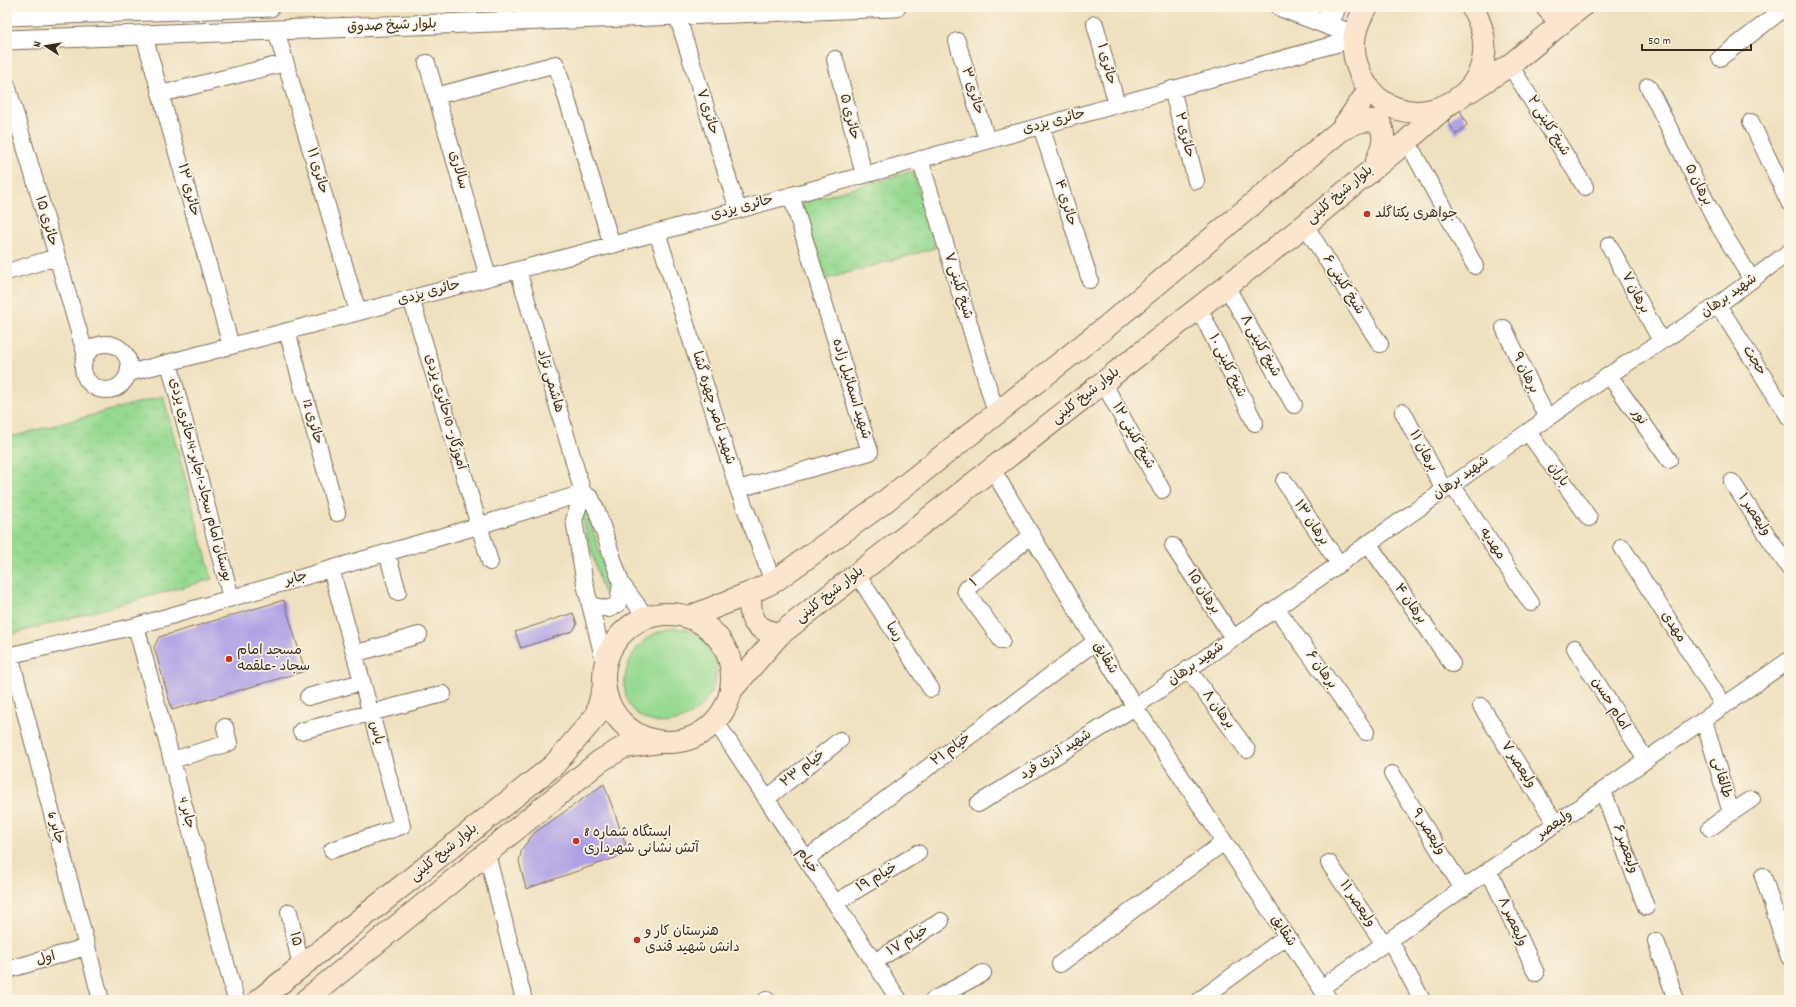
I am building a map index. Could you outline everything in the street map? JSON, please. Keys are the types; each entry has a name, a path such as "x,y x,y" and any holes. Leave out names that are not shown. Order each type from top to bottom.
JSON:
{"main road":[{"path":"1367,7 1361,14 1354,37 1354,57 1360,74 1370,90 1385,103 1404,110 1425,112 1453,102 1475,81 1483,62 1485,41 1480,21 1472,7"},
{"path":"1547,7 1561,23"},
{"name":"بلوار شیخ کلینی","path":"732,689 779,635 1305,225 1453,102 1510,64 1581,7"},
{"path":"1341,130 1370,90"},
{"path":"690,617 773,582 879,506 1106,326 1341,130 1359,121 1369,120 1379,122 1384,131 1383,144 1375,166"},
{"path":"750,593 750,614 759,628 779,635"},
{"path":"668,613 690,617 710,629 725,647 732,670 732,689 726,707 716,722 699,735 680,742 659,742 639,736 622,724 610,706 604,686 605,665 613,644 627,628 646,617 668,613"},
{"name":"بلوار شیخ کلینی","path":"259,1000 554,765 596,716 604,686"},
{"name":"بلوار شیخ کلینی","path":"306,1000 600,761 624,747 659,742"},
{"path":"474,828 487,854"}],"street":[{"path":"7,16 56,11 270,7"},
{"name":"بلوار شیخ صدوق","path":"7,40 896,7"},
{"path":"1281,7 1354,37"},
{"path":"1320,22 1334,13 1336,7"},
{"path":"1720,58 1786,7"},
{"name":"حائری ۷","path":"677,15 738,210"},
{"name":"حائری ۱","path":"1095,24 1117,105"},
{"name":"حائری ۱۱","path":"276,30 358,312"},
{"name":"حائری ۱۳","path":"144,35 231,346"},
{"name":"حائری یزدی","path":"129,373 612,245 1117,105 1354,37"},
{"name":"حائری ۳","path":"957,41 987,140"},
{"name":"حائری ۵","path":"835,59 864,175"},
{"path":"161,94 285,63"},
{"name":"سالاری","path":"427,63 488,277"},
{"path":"436,96 556,64 612,245"},
{"name":"شیخ کلینی ۲","path":"1510,64 1585,187"},
{"name":"حائری ۱۵","path":"7,85 86,356"},
{"name":"برهان ۵","path":"1648,86 1717,223 1752,280"},
{"name":"حائری ۲","path":"1172,89 1196,181"},
{"path":"1751,122 1789,202"},
{"name":"حائری ۴","path":"1041,126 1090,280"},
{"path":"1407,141 1475,266"},
{"name":"شیخ کلینی ۷","path":"920,159 996,413"},
{"name":"شهید اسمائیل زاده","path":"738,489 870,452 791,195"},
{"name":"شیخ کلینی ۶","path":"1305,225 1380,344"},
{"name":"شهید ناصر چهره گشا","path":"657,232 738,489 773,582"},
{"name":"برهان ۷","path":"1609,245 1661,341"},
{"name":"شهید برهان","path":"1135,707 1609,375 1718,305 1789,252"},
{"path":"7,272 57,257"},
{"name":"هاشمی نژاد","path":"518,270 583,493"},
{"name":"شیخ کلینی ۸","path":"1226,286 1294,405"},
{"name":"آموزگار- 10حائری یزدی","path":"411,298 490,562"},
{"name":"حجت","path":"1718,305 1789,417"},
{"name":"شیخ کلینی ۱۰","path":"1199,308 1255,423"},
{"name":"برهان ۹","path":"1504,328 1547,418"},
{"name":"حائری 12","path":"287,331 337,513"},
{"path":"104,343 118,346 124,351 130,365 129,373 125,380 113,389 98,388 91,384 86,378 84,371 86,356 90,350 104,343"},
{"name":"بوستان امام سجاد-1جابر-14حائری یزدی","path":"169,363 231,598"},
{"name":"نور","path":"1609,375 1669,460"},
{"name":"شیخ کلینی ۱۲","path":"1103,382 1162,490"},
{"name":"برهان ۱۱","path":"1403,412 1448,488"},
{"name":"باران","path":"1528,432 1589,518"},
{"name":"شقایق","path":"992,469 1135,707 1325,994"},
{"name":"برهان ۱۳","path":"1284,481 1339,564"},
{"name":"ولیعصر ۱","path":"1732,482 1789,568"},
{"name":"مهدیه","path":"1448,488 1531,603"},
{"path":"605,665 585,584 574,520 583,493 591,498 597,511 621,583 646,617"},
{"name":"جابر","path":"8,656 136,626 478,526 583,493"},
{"name":"۱","path":"1002,641 965,590 1032,535"},
{"name":"برهان ۴","path":"1368,543 1452,664"},
{"name":"برهان ۱۵","path":"1173,546 1233,638"},
{"name":"مهدی","path":"1622,548 1724,706"},
{"path":"387,553 398,592"},
{"name":"یاس","path":"331,569 402,826 332,850"},
{"name":"رسا","path":"857,574 931,690"},
{"path":"590,605 609,609 618,604 621,583"},
{"name":"برهان ۶","path":"1276,608 1366,732"},
{"name":"جابر 4","path":"136,626 236,1000"},
{"path":"354,654 419,635"},
{"name":"خیام ۲۱","path":"806,859 1095,642"},
{"name":"امام حسن","path":"1575,648 1646,760"},
{"name":"جابر 6","path":"8,656 101,1000"},
{"name":"ولیعصر","path":"1325,994 1387,942 1789,660"},
{"name":"برهان ۸","path":"1188,670 1248,750"},
{"path":"308,697 362,682"},
{"path":"301,731 443,694"},
{"name":"ولیعصر ۷","path":"1481,706 1556,824"},
{"name":"شهید آذری فرد","path":"978,804 1135,707"},
{"name":"طالقانی","path":"1704,720 1731,813 1752,799"},
{"name":"خیام","path":"716,722 899,1000"},
{"path":"172,760 229,743 225,727"},
{"name":"خیام ۲۳","path":"766,799 840,740"},
{"name":"ولیعصر ۹","path":"1392,774 1463,889"},
{"name":"ولیعصر ۶","path":"1603,790 1646,907"},
{"path":"1710,828 1731,813"},
{"path":"1060,964 1224,842"},
{"name":"خیام ۱۹","path":"835,903 918,853"},
{"path":"487,854 524,1000"},
{"name":"ولیعصر ۱۱","path":"1329,863 1387,942 1422,1000"},
{"name":"ولیعصر ۸","path":"1489,871 1536,973"},
{"path":"1763,876 1789,957"},
{"name":"۱۵","path":"289,912 301,967"},
{"name":"خیام ۱۷","path":"874,962 941,921"},
{"path":"1200,1000 1287,936"},
{"path":"1656,941 1676,1000"},
{"name":"اول","path":"7,970 86,947"},
{"path":"933,1000 983,973"}],"green space":[{"path":"913,171 935,248 823,280 802,203"},
{"path":"163,396 212,579 13,634 7,611 7,438"},
{"path":"579,506 586,506 612,593 609,597 603,592"},
{"path":"673,628 693,632 707,641 714,654 716,670 713,686 705,701 693,713 676,721 663,723 655,722 643,718 634,711 628,702 625,691 627,668 637,648 645,640 651,635"}],"building":[{"path":"1460,110 1467,125 1456,135 1448,121"},
{"name":"مسجد امام سجاد -علقمه","path":"284,600 305,671 172,710 154,647 159,637"},
{"path":"573,613 577,624 573,631 521,648 515,632"},
{"name":"ایستگاه شماره 8 آتش نشانی شهرداری","path":"604,784 629,853 526,889 519,861 522,849 534,833"}],"place":[{"name":"جواهری یکتاگلد","path":"1367,214"},
{"name":"مسجد امام سجاد -علقمه","path":"229,659"},
{"name":"ایستگاه شماره 8 آتش نشانی شهرداری","path":"576,841"},
{"name":"هنرستان کار و دانش شهید قندی","path":"637,940"}]}
